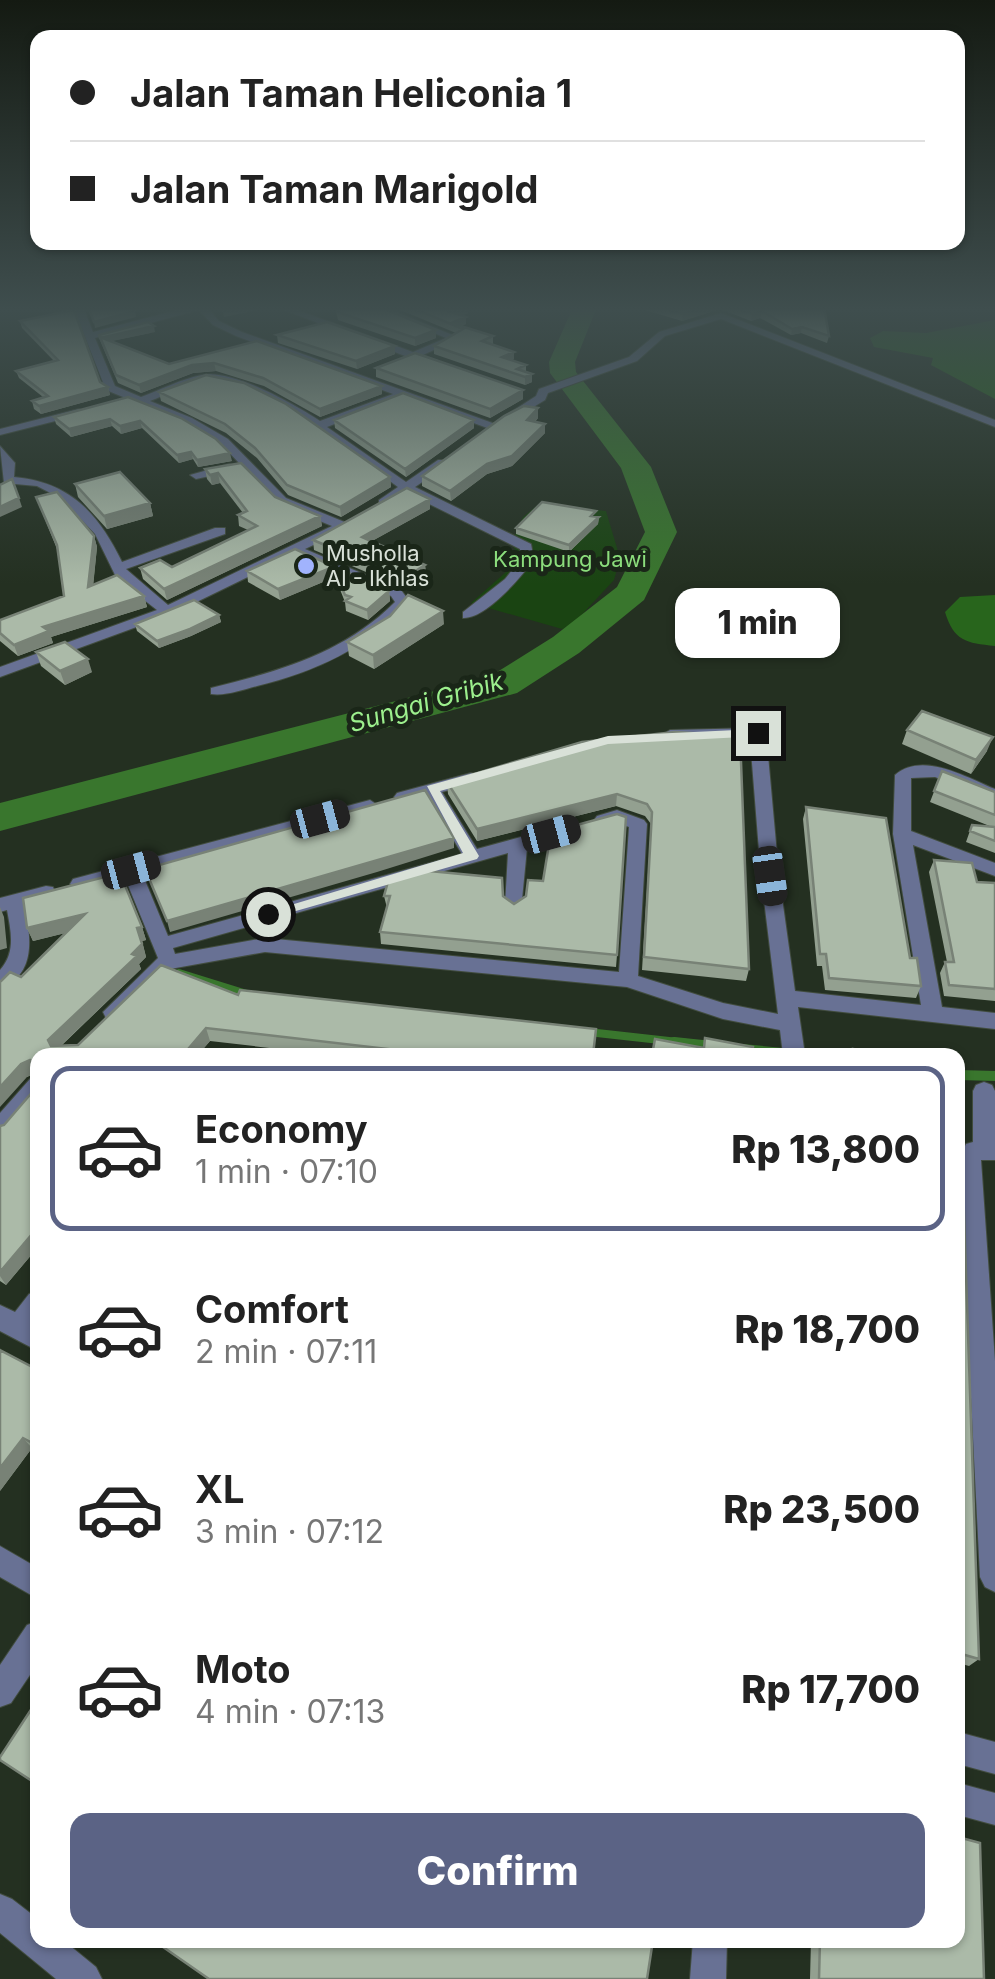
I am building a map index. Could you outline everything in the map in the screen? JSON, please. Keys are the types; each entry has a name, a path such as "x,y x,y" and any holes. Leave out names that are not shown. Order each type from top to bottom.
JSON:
{"street":[{"path":"111,402 132,399"},
{"path":"136,399 224,441 251,464 282,501 342,526"},
{"path":"276,399 408,488 526,547 527,560 510,582 468,614"},
{"path":"318,426 387,399"},
{"path":"421,399 494,427"},
{"path":"480,437 535,399"},
{"path":"933,399 995,424"},
{"path":"0,432 92,408"},
{"path":"0,449 9,464 9,481 40,483 90,517 116,568 167,610"},
{"path":"370,510 451,458"},
{"path":"196,475 251,464"},
{"path":"0,672 167,610 356,518"},
{"path":"116,568 220,531"},
{"path":"216,692 296,671 365,634 404,602 396,593 296,550"},
{"path":"645,738 758,733 770,876 794,1048"},
{"path":"933,1014 902,834 903,776 908,771 931,772 995,795"},
{"path":"1,981 15,970 24,945 7,903 484,774"},
{"path":"432,789 472,856"},
{"path":"97,1027 162,960 472,856 617,816 638,824 628,980"},
{"path":"902,834 995,870"},
{"path":"514,905 518,843"},
{"path":"131,870 162,960"},
{"path":"162,960 241,946 278,945 402,962 628,980 723,1011 791,1024"},
{"path":"788,998 995,1021"},
{"path":"984,1091 995,1577"},
{"path":"0,1128 30,1094"},
{"path":"0,1560 30,1579"},
{"path":"0,1692 30,1648"},
{"path":"965,1750 995,1758"},
{"path":"965,1801 995,1809"},
{"path":"0,1911 30,1935"},
{"path":"46,1948 84,1979"},
{"path":"708,1979 710,1948"}],"green space":[{"name":"Kampung Jawi","path":"539,504 606,511 620,558 614,580 574,623 562,629 471,603 522,558 511,544 523,517"},
{"path":"995,595 995,646 969,642 957,635 945,612 960,597"}],"building":[{"path":"37,399 63,399 39,406 32,401"},
{"path":"119,399 134,399 181,418 216,439 230,453 197,460 191,452 177,455 140,421 120,426 110,419 69,429 54,417"},
{"path":"174,399 277,399 390,477 340,507 287,485 255,448 225,424"},
{"path":"302,399 346,399 320,409"},
{"path":"387,399 420,399 474,420 405,469 334,420"},
{"path":"463,399 507,399 490,409"},
{"path":"524,406 538,408 527,420 545,424 512,456 487,464 450,491 422,476 504,416"},
{"path":"241,463 275,497 320,516 164,589 140,568 160,560 172,567 257,526 238,515 247,511 218,473 210,475 205,469"},
{"path":"120,472 150,503 104,516 75,484"},
{"path":"12,479 19,498 0,507 0,485"},
{"path":"407,488 430,499 362,537 425,565 404,578 313,540"},
{"path":"57,492 94,536 88,587 117,575 144,596 43,627 49,631 14,645 0,633 0,620 64,596 57,545 36,497"},
{"path":"542,502 596,511 591,516 599,517 569,545 516,528"},
{"path":"295,549 389,591 367,610 345,601 351,597 345,595 333,567 278,589 247,571"},
{"path":"408,595 443,611 373,655 347,642 390,616"},
{"path":"194,600 219,615 157,641 135,624"},
{"path":"65,642 88,659 60,671 36,652"},
{"path":"922,711 993,737 976,760 907,730"},
{"path":"675,732 740,736 749,969 644,957 652,812 647,804 617,794 477,829 447,782 582,742"},
{"path":"942,771 995,792 995,815 934,791"},
{"path":"425,790 454,838 167,921 145,869"},
{"path":"806,807 886,818 910,958 917,958 921,986 829,978 826,954 820,954"},
{"path":"617,814 626,817 617,955 380,932 390,896 384,896 389,878 419,870 502,878 503,896 514,904 526,896 528,880 543,881 551,832"},
{"path":"972,825 995,827 995,841 970,831"},
{"path":"934,860 972,863 977,882 995,883 995,989 949,985 945,962 954,962"},
{"path":"120,873 142,927 137,928 142,944 132,954 137,956 48,1040 51,1046 78,1045 161,965 238,995 240,990 596,1029 594,1048 380,1048 206,1028 189,1048 30,1048 30,1060 21,1064 0,1087 0,982 10,972 21,977 85,914 27,928 23,898"},
{"path":"705,1038 753,1047 753,1048 704,1048"},
{"path":"655,1039 704,1048 653,1048"},
{"path":"30,1095 30,1236 0,1272 0,1126"},
{"path":"965,1244 979,1659 965,1655"},
{"path":"0,1350 30,1366 30,1442 23,1438 0,1468"},
{"path":"30,1711 30,1780 0,1757"},
{"path":"965,1839 980,1843 984,1979 819,1979 820,1948 965,1948"},
{"path":"164,1948 652,1948 647,1979 209,1979"}],"waterway":[{"name":"Sungai Gribik","path":"0,817 503,685 566,645 632,593 661,532 636,467 583,399"},
{"path":"179,973 250,995"},
{"path":"588,1032 696,1044"},
{"path":"674,1042 712,1046"},
{"path":"965,1075 995,1076"}],"place":[{"name":"Musholla Al - Ikhlas","path":"306,566"}],"route":[{"path":"268,914 472,856 432,789 608,740 692,733 758,733"}]}
